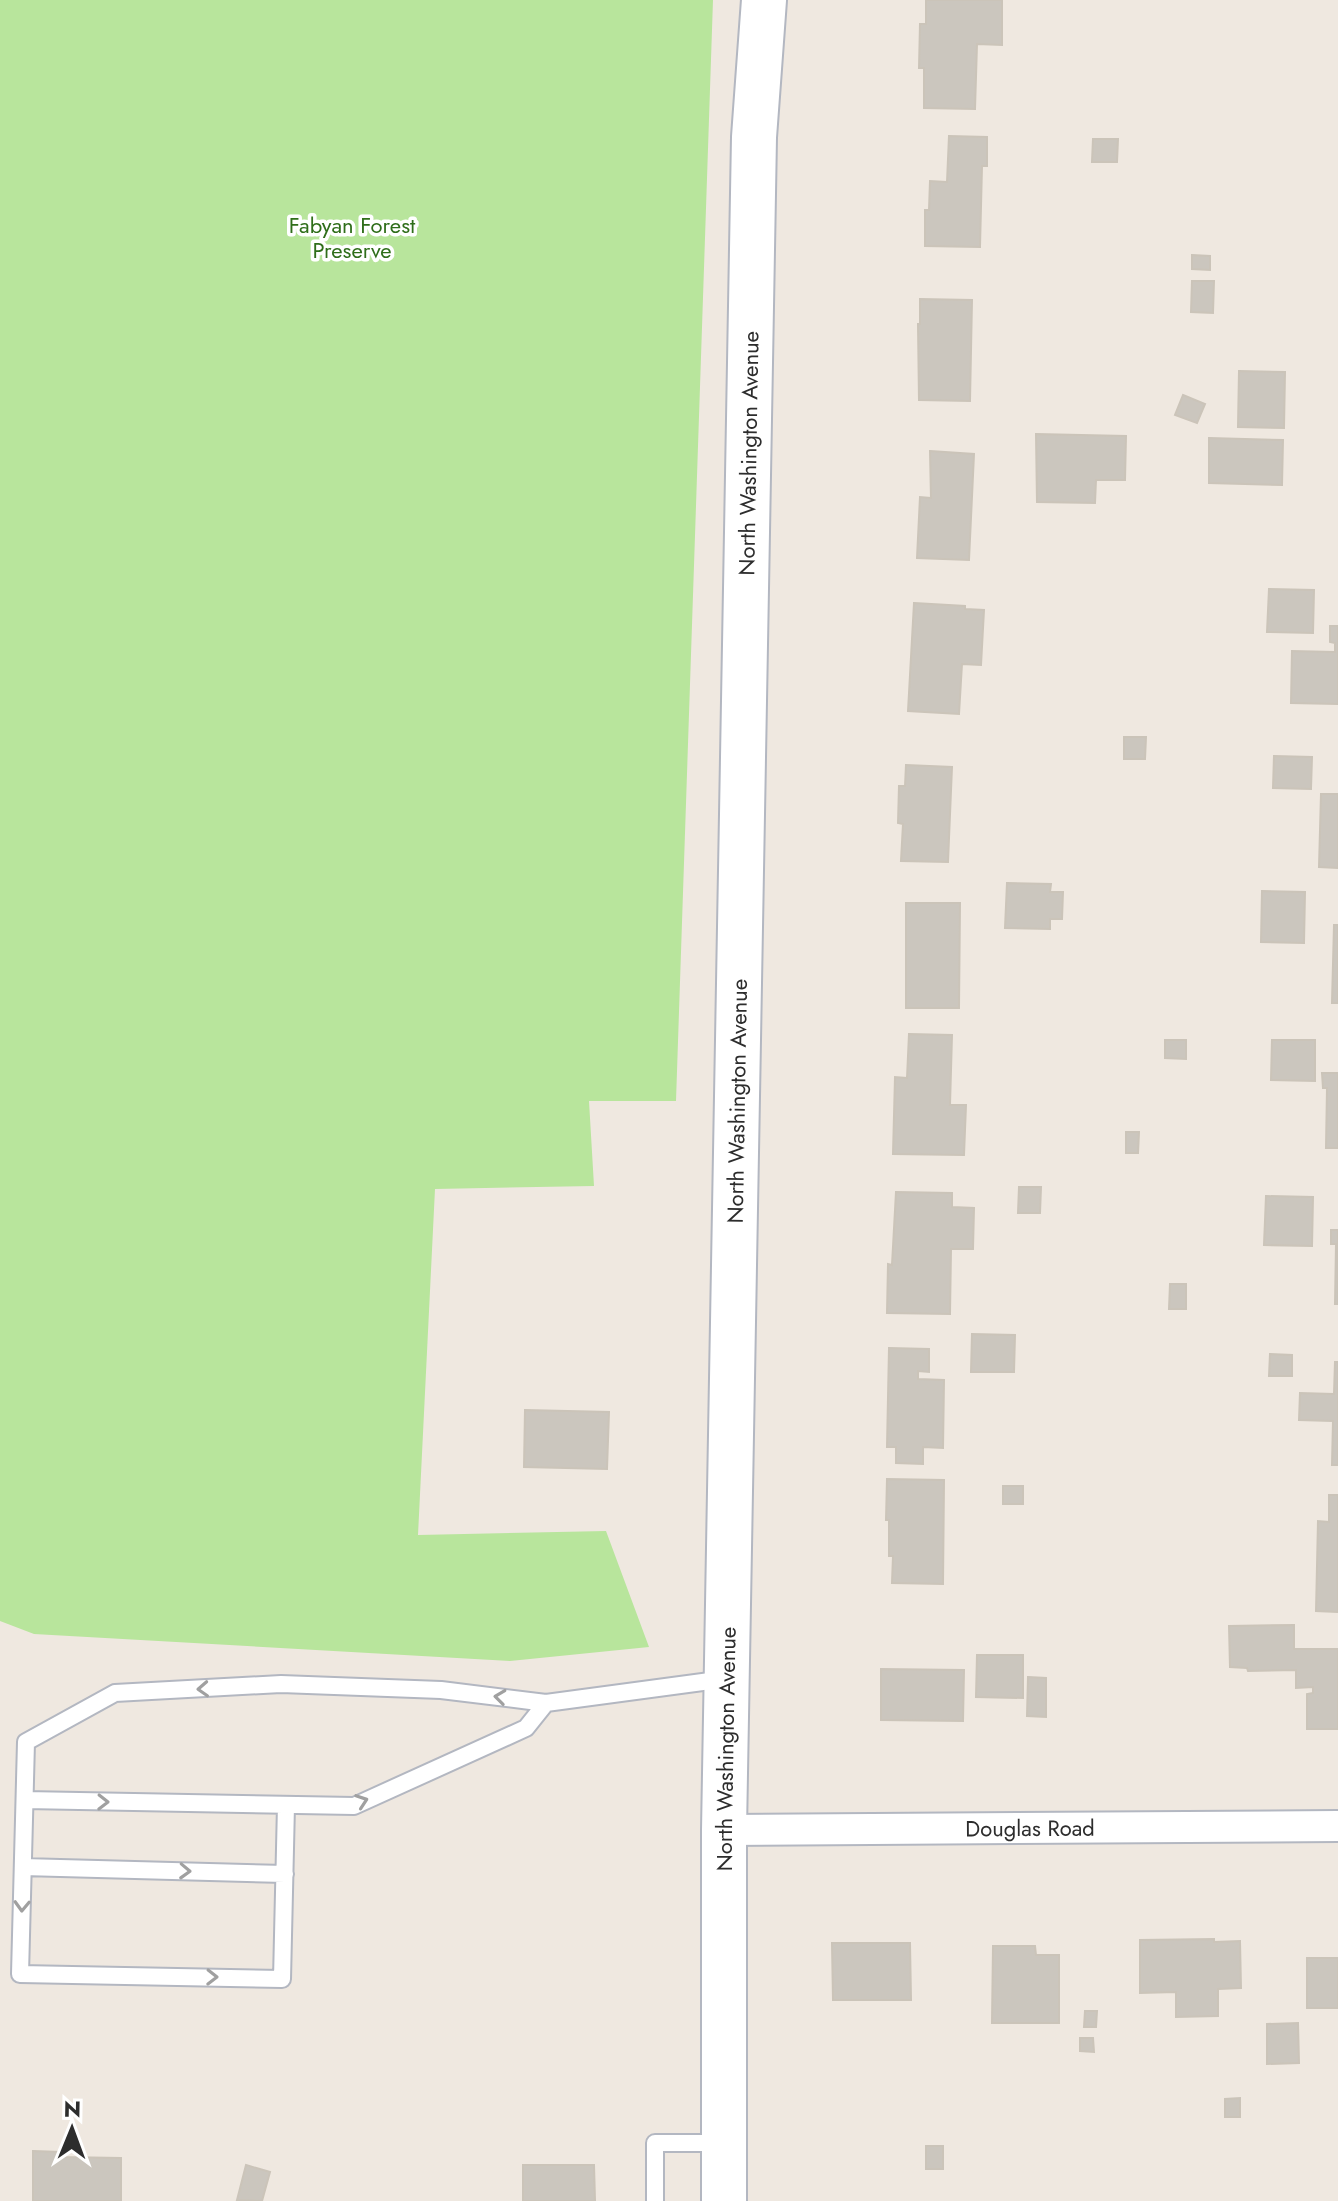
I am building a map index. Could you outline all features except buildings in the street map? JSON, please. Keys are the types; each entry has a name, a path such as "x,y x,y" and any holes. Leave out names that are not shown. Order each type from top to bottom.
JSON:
{"main road":[{"name":"North Washington Avenue","path":"724,2201 724,1830 754,137 764,0"}],"street":[{"name":"Douglas Road","path":"724,1830 1338,1826"}],"lane":[{"path":"286,1805 282,1979 20,1974 26,1742 115,1693 281,1684 441,1690 546,1703 727,1679"},
{"path":"25,1800 354,1806 526,1728 546,1703"},
{"path":"23,1867 285,1874"},
{"path":"655,2201 655,2143 724,2143"}],"green space":[{"name":"Fabyan Forest Preserve","path":"0,0 713,0 676,1101 589,1101 594,1186 435,1189 418,1535 606,1531 649,1647 510,1661 34,1634 0,1621"}]}
